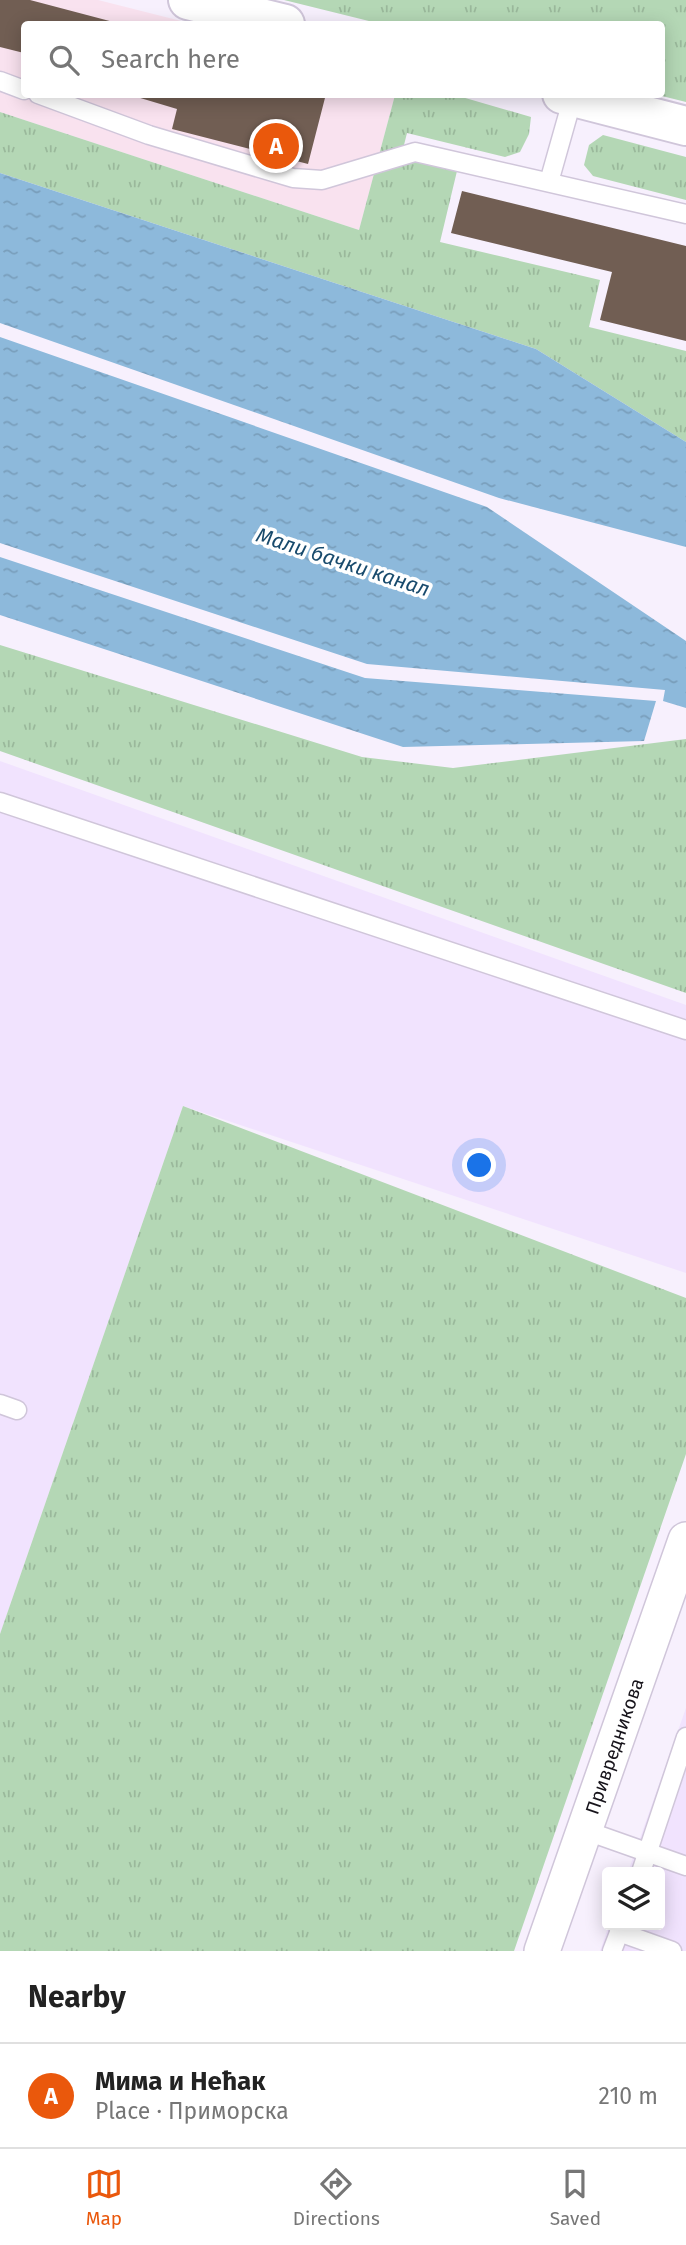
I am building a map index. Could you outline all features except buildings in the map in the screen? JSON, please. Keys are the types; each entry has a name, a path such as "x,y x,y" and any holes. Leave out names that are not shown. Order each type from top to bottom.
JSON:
{"street":[{"path":"188,0 273,21"},
{"path":"575,98 686,126"},
{"name":"Привредникова","path":"541,1951 686,1540"}],"lane":[{"path":"0,81 21,89"},
{"path":"49,98 149,135 293,178 322,180 415,152 686,214"},
{"path":"549,182 567,98"},
{"path":"0,802 686,1030"},
{"path":"643,1867 686,1737"},
{"path":"584,1830 686,1866"},
{"path":"612,1951 620,1930"},
{"path":"622,1930 672,1951"}],"shaded area":[{"path":"0,0 98,0 181,21 21,21 21,98 394,98 359,230 0,112"},
{"path":"0,761 686,1005 686,1273 183,1106 0,1634"},
{"path":"686,1708 686,1951 600,1951 607,1930 665,1930 665,1867 630,1867"}],"green space":[{"path":"284,0 686,0 686,102 665,97 665,21 369,21"},
{"path":"394,98 465,98 531,117 529,134 520,152 505,157 407,133 401,157 457,171 440,242 600,280 589,327 686,351 686,442 536,349 0,173 0,112 359,230"},
{"path":"603,135 686,157 686,200 593,176 584,165 589,145"},
{"path":"0,645 362,757 453,768 686,739 686,993 0,751"},
{"path":"183,1106 686,1298 686,1454 514,1951 0,1951 0,1634"}],"water":[{"path":"0,173 536,349 686,442 686,547 499,498 0,323"},
{"name":"Мали бачки канал","path":"0,337 487,507 686,641 686,708 663,701 665,690 367,664 0,543"},
{"path":"0,557 365,678 656,701 644,741 403,747 0,615"}],"place":[{"name":"Мима и Нећак","path":"276,146"}]}
